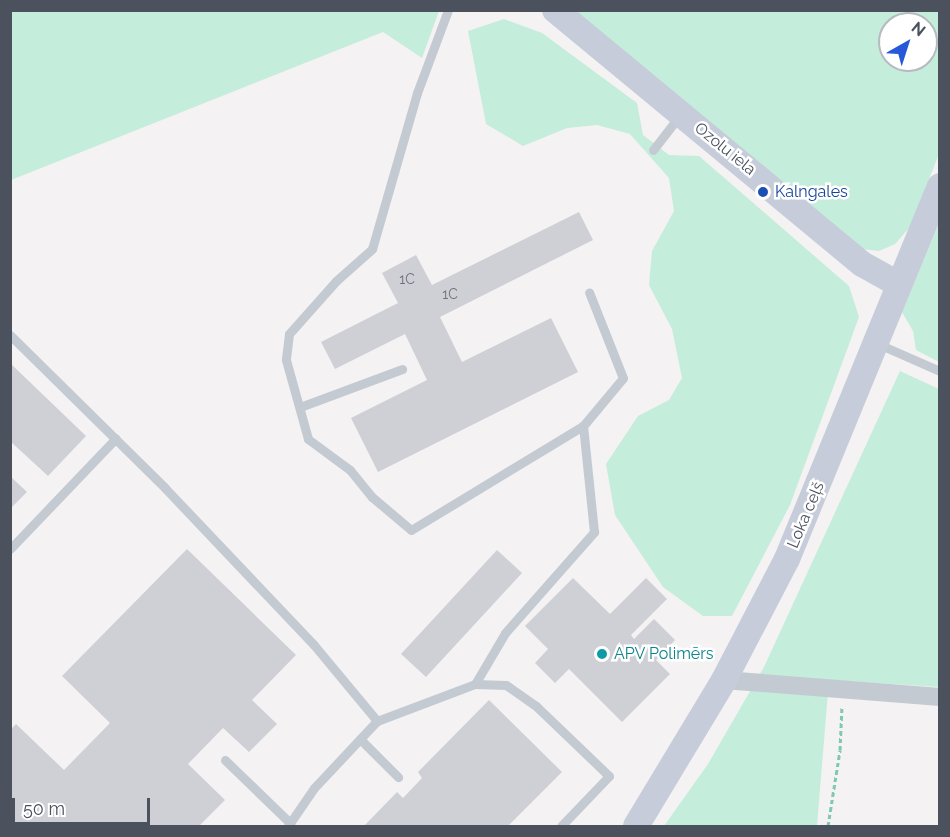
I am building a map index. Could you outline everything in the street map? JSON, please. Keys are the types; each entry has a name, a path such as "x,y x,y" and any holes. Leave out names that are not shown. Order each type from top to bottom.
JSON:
{"main road":[{"name":"Ozolu iela","path":"555,10 862,264 898,284"},
{"name":"Loka ceļš","path":"636,826 724,680 787,559 939,186"}],"street":[{"path":"724,680 939,697"}],"lane":[{"path":"447,10 417,93 372,249 336,281 289,334 285,360 308,440 350,470 372,497 411,530 584,426 623,378 589,292"},
{"path":"653,150 682,114"},
{"path":"10,335 116,438 314,645 376,721"},
{"path":"875,342 939,371"},
{"path":"300,407 402,369"},
{"path":"475,684 505,633 594,532 584,426"},
{"path":"10,549 116,438"},
{"path":"225,760 289,825 314,788 376,721 475,684 506,685 536,706 609,776 561,826"},
{"path":"360,739 398,777"}],"path":[{"path":"828,826 840,750 842,689"}],"green space":[{"path":"10,11 439,11 422,58 383,32 11,180"},
{"path":"571,11 939,11 939,154 910,227 895,244 879,251 861,249"},
{"path":"504,19 542,33 637,103 643,135 669,155 699,156 849,286 859,317 790,505 732,616 703,616 663,587 615,515 606,464 638,416 669,400 682,378 672,329 649,285 652,251 674,211 669,178 630,134 597,125 567,128 523,146 486,124 468,31"},
{"path":"939,223 939,362 916,350 913,331 902,312"},
{"path":"900,371 939,389 939,687 829,680 817,826 664,826 708,764 764,667"}],"building":[{"path":"579,212 593,240 440,317 462,362 551,318 578,372 378,472 351,418 427,380 405,334 335,369 321,342 398,303 382,273 416,255 432,285"},
{"path":"10,363 86,436 48,476 10,441"},
{"path":"10,476 27,492 10,509"},
{"path":"187,549 296,655 252,700 277,724 249,752 223,728 188,764 225,800 199,826 10,826 10,730 16,724 64,770 110,723 62,676"},
{"path":"497,550 522,573 426,677 401,654"},
{"name":"APV Polimērs","path":"573,578 610,614 646,578 667,599 631,635 634,639 654,619 675,640 656,660 670,674 622,722 569,669 555,683 535,663 548,649 525,626"},
{"path":"489,700 562,772 508,826 364,826 397,792 403,798 422,778 418,772"}],"place":[{"name":"Kalngales","path":"763,192"},
{"name":"APV Polimērs","path":"602,654"}]}
